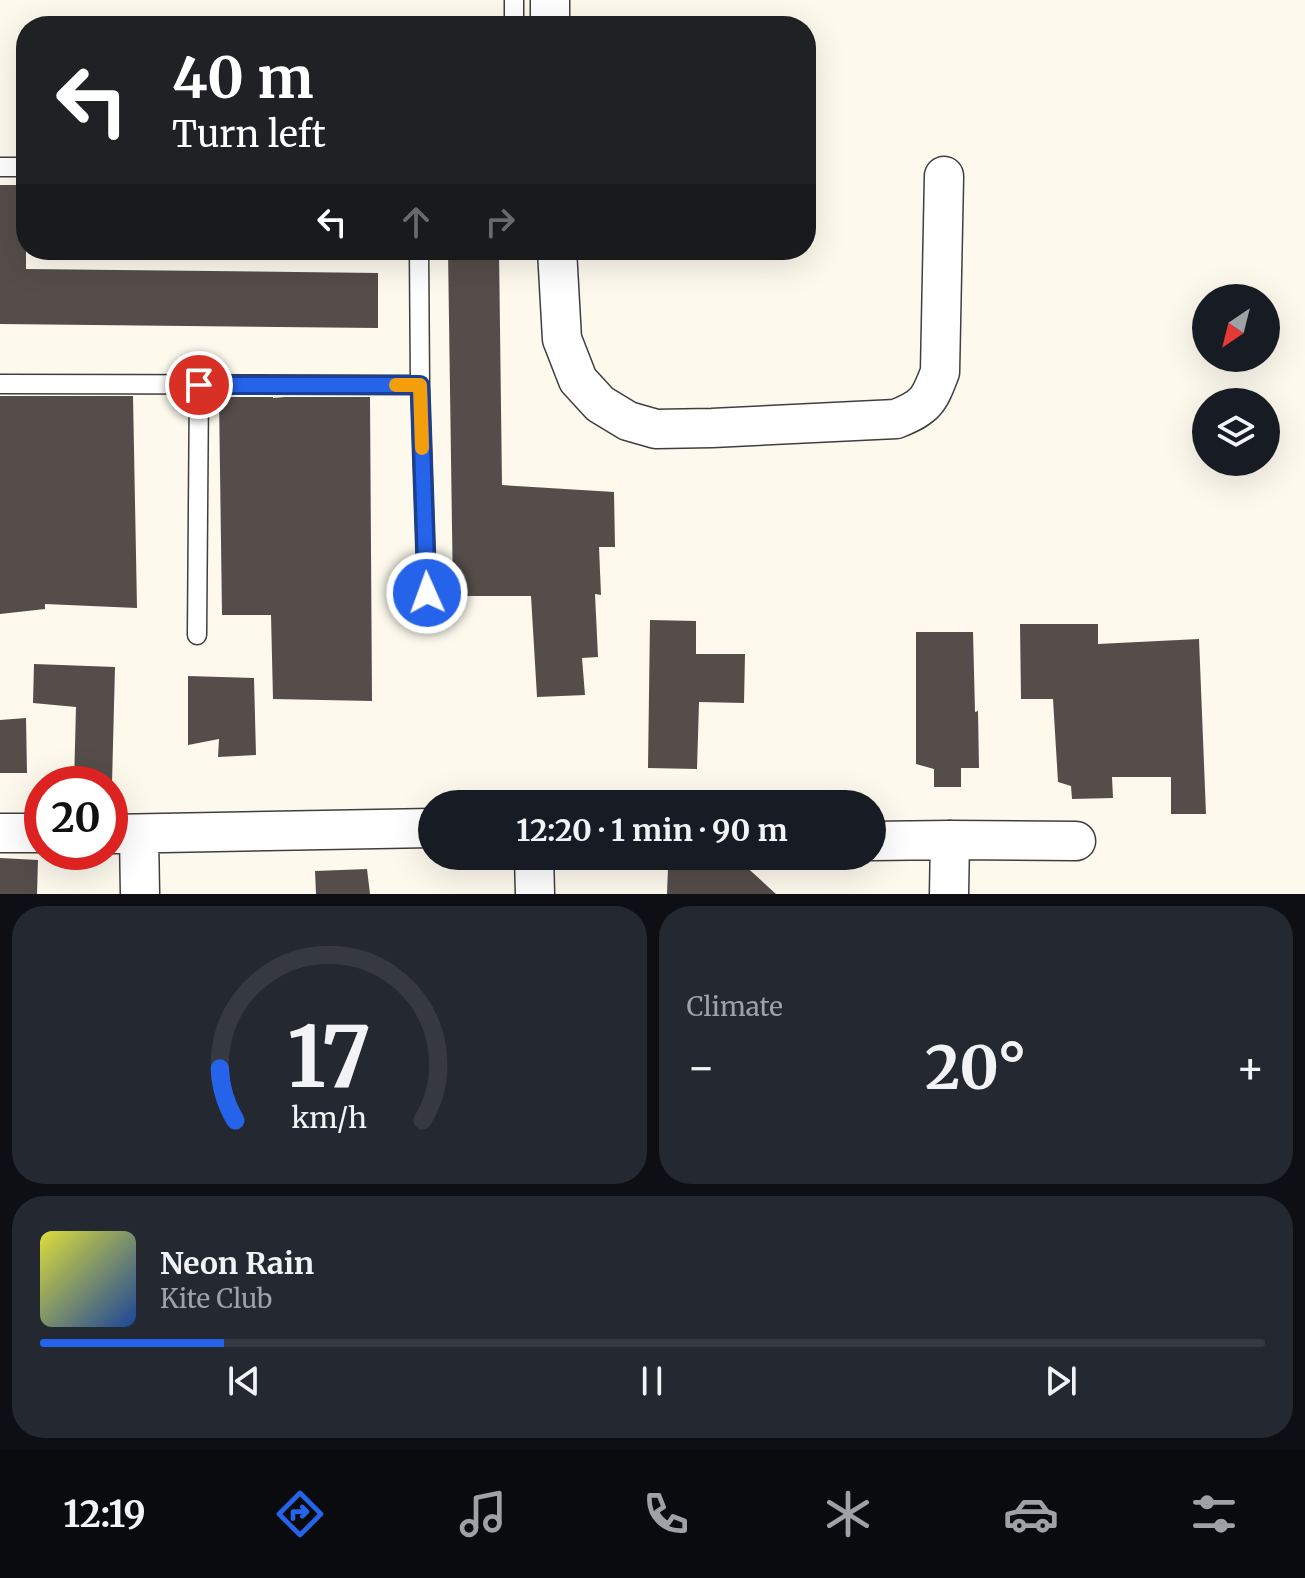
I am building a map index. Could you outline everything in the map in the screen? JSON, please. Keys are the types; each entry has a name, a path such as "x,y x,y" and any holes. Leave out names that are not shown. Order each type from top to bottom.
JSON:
{"street":[{"path":"558,260 562,339 578,380 600,404 628,421 656,429 896,419 916,411 930,397 940,372 944,176"},
{"path":"128,834 418,828"},
{"path":"0,833 24,833"},
{"path":"949,894 950,840"},
{"path":"886,841 1076,841"},
{"path":"128,849 140,894"},
{"path":"534,870 535,894"}],"lane":[{"path":"419,260 427,593"},
{"path":"0,384 420,385"},
{"path":"197,635 199,385"}],"building":[{"path":"0,185 16,185 16,260 26,260 26,269 378,273 378,328 0,324"},
{"path":"448,260 499,260 502,485 614,492 615,547 599,547 601,595 595,594 598,657 582,658 585,695 537,697 531,596 453,596"},
{"path":"0,396 133,396 137,608 45,604 45,609 0,614"},
{"path":"219,397 370,397 372,701 273,699 271,615 222,615"},
{"path":"650,620 696,621 696,654 745,654 744,703 699,702 697,769 648,768"},
{"path":"1020,624 1098,624 1098,644 1199,639 1206,814 1171,814 1171,777 1112,777 1113,798 1072,799 1071,786 1058,782 1053,699 1021,699"},
{"path":"916,632 973,632 979,768 961,768 961,787 934,787 934,769 916,764"},
{"path":"34,664 115,667 112,766 74,766 76,707 33,703"},
{"path":"188,676 254,678 256,755 218,757 219,739 188,745"},
{"path":"26,718 27,766 24,766 24,773 0,773 0,720"},
{"path":"0,858 24,859 24,870 38,870 37,894 0,894"},
{"path":"367,869 370,894 316,894 315,871"},
{"path":"668,870 750,870 776,894 667,894"}],"slow traffic":[{"path":"396,385 420,385 422,448"}],"route":[{"path":"199,385 420,385 427,593"}]}
